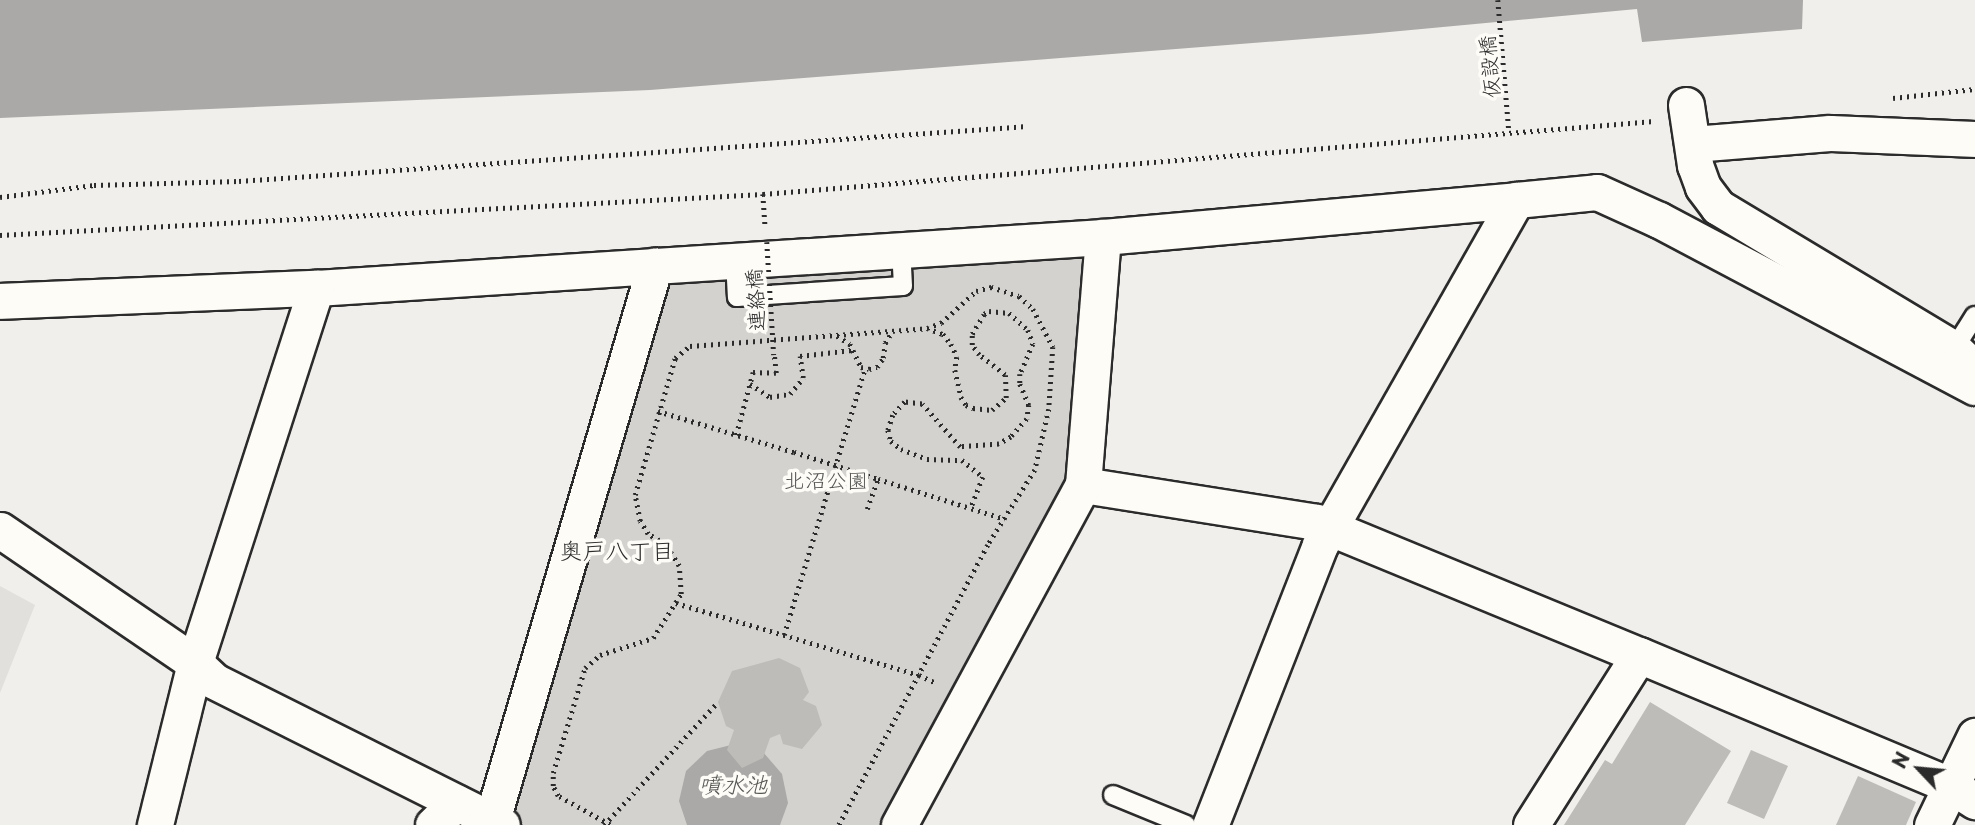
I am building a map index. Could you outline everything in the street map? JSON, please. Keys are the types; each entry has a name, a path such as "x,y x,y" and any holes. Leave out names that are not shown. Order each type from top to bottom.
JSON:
{"street":[{"path":"1964,359 1718,207 1703,187 1695,165 1689,122 1830,133 1975,139"},
{"path":"0,301 316,288 1102,237 1598,192 1683,232 1975,387"},
{"path":"1210,825 1320,545 1516,200"},
{"path":"899,825 1083,485 1102,237"},
{"path":"0,530 195,663 214,681 444,814 497,822 655,265"},
{"path":"155,825 195,663 316,288"},
{"path":"1083,485 1330,527 1962,793"},
{"path":"1531,825 1639,655"},
{"path":"1932,825 1962,793 1975,736"}],"lane":[{"path":"1964,359 1975,316"},
{"path":"1113,795 1186,825"}],"path":[{"name":"仮設橋","path":"1498,0 1509,131"},
{"path":"1881,99 1975,89"},
{"path":"0,235 763,194 1509,131 1689,122"},
{"path":"0,197 94,185 239,181 1027,127"},
{"name":"連絡橋","path":"750,384 753,372 776,373 763,194"},
{"path":"718,702 606,824 558,796 553,786 553,773 585,668 600,655 653,638 681,594 679,566 665,544 648,534 640,521 635,495 675,358 690,346 927,328 941,323 976,291 991,287 1019,296 1033,309 1045,327 1053,347 1049,409 1035,470 1005,519 839,825"},
{"path":"927,328 943,334 951,344 957,357 955,370 961,397 966,405 974,408 992,410 1003,403 1008,384 1005,375 979,355 972,345 972,334 984,314 989,311 1009,313 1028,330 1033,344 1020,374 1020,384 1029,405 1027,419 1011,437 999,444 960,447 922,404 905,402 893,415 888,430 891,441 901,449 927,459 962,460 983,477 971,508"},
{"path":"834,335 846,340 856,361 865,368 877,367 892,331"},
{"path":"736,435 750,384 770,397 790,394 803,378 800,356 852,350"},
{"path":"784,635 865,368"},
{"path":"658,411 1005,519"},
{"path":"867,509 878,479"},
{"path":"676,603 919,675"}],"shaded area":[{"path":"0,586 35,605 0,693"}],"green space":[{"name":"北沼公園","path":"1095,243 1070,482 891,825 521,825 498,814 659,272"}],"water":[{"path":"0,0 1803,0 1802,29 1642,42 1637,9 1368,34 650,90 0,118"},
{"name":"噴水池","path":"735,744 763,752 782,774 788,803 780,825 687,825 679,801 686,771 707,751"}],"building":[{"path":"779,658 800,668 809,692 803,700 816,706 822,725 802,749 783,744 780,734 770,738 763,758 742,768 727,750 734,730 726,726 718,702 732,671"},
{"path":"1650,702 1731,751 1685,825 1564,825 1605,760 1612,764"},
{"path":"1751,750 1788,766 1764,819 1727,803"},
{"path":"1858,776 1916,802 1906,825 1836,825"}],"district":[{"name":"奥戸八丁目","path":"617,550"}]}
